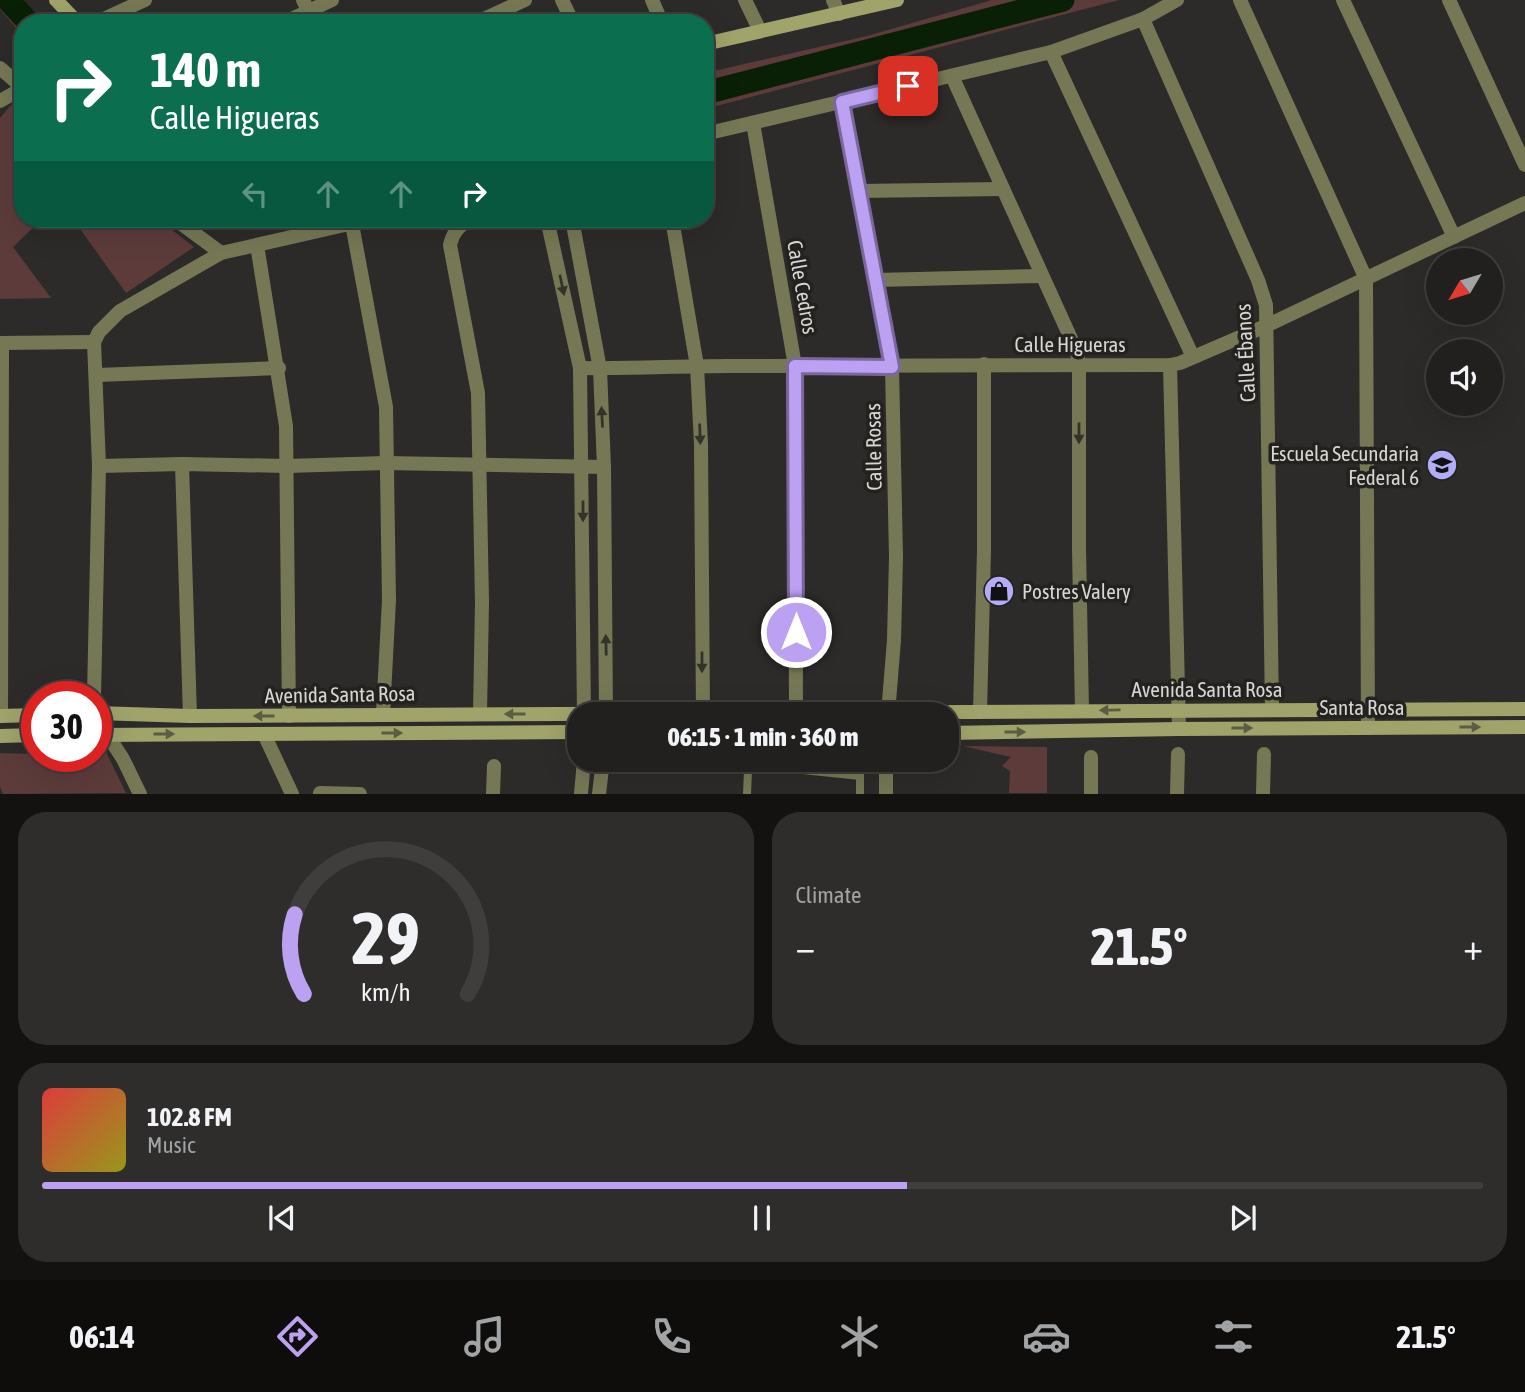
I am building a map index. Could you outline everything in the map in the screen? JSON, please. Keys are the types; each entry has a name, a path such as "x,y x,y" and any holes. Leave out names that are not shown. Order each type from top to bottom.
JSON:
{"main road":[{"path":"56,0 69,14"},
{"path":"714,42 897,0"},
{"name":"Avenida Santa Rosa","path":"959,712 1525,709"},
{"name":"Avenida Santa Rosa","path":"112,715 567,713"},
{"path":"0,716 21,715"},
{"name":"Santa Rosa","path":"959,733 1525,727"},
{"name":"Avenida Santa Rosa","path":"112,735 567,732"},
{"path":"0,736 21,735"}],"street":[{"path":"115,14 145,0"},
{"path":"309,11 332,0"},
{"path":"494,14 525,0"},
{"path":"745,0 760,32"},
{"path":"833,0 839,14"},
{"path":"714,132 1051,52 1143,19 1177,0"},
{"path":"1240,0 1364,273 1368,728"},
{"path":"1343,0 1454,237"},
{"path":"1449,0 1525,166"},
{"name":"Calle Ébanos","path":"1143,19 1258,280 1266,305 1272,710"},
{"path":"1051,52 1193,356"},
{"path":"0,68 14,80"},
{"path":"952,76 1077,352 1082,711"},
{"name":"Calle Rosas","path":"842,102 892,367 896,557 889,702"},
{"name":"Calle Cedros","path":"753,122 795,366 796,702"},
{"path":"859,191 1003,189"},
{"name":"Calle Higueras","path":"580,368 1170,365 1268,325 1364,273 1454,237 1525,203"},
{"path":"187,228 221,253"},
{"path":"94,681 99,466 94,342 99,332 120,311 221,253 334,228"},
{"path":"353,228 384,391 389,600 383,714"},
{"path":"458,228 453,234 450,245 478,393 482,602 480,714"},
{"path":"549,228 580,368 584,702"},
{"path":"574,228 600,369 604,467 606,702"},
{"path":"673,228 697,366 701,444 703,702"},
{"path":"257,245 279,369 286,426 289,716"},
{"path":"876,280 1041,276"},
{"path":"0,716 1,343 94,342"},
{"path":"980,712 984,550 984,364"},
{"path":"1170,365 1179,729"},
{"path":"97,374 279,369"},
{"path":"99,466 385,463 604,467"},
{"path":"182,464 190,716"},
{"path":"264,733 292,793"},
{"path":"112,746 123,759 140,793"},
{"path":"1177,793 1178,754"},
{"path":"1262,793 1264,754"},
{"path":"1091,757 1091,793"},
{"path":"493,793 494,766"},
{"path":"581,793 583,772"},
{"path":"600,793 602,772"},
{"path":"886,772 886,793"},
{"path":"320,793 360,793"}],"lane":[{"path":"747,793 748,771 755,765 860,776"},
{"path":"860,772 860,793"}],"shaded area":[{"path":"0,0 22,0 35,14 14,14 14,25 0,9"},
{"path":"992,0 1119,0 714,107 714,71 867,36"},
{"path":"11,105 14,107 14,228 33,228 13,247 51,298 0,299 0,118"},
{"path":"79,228 170,228 194,247 126,293"},
{"path":"963,746 1047,747 1047,793 1009,793 1010,771 1002,766 1011,757"},
{"path":"0,753 21,754 21,772 112,772 112,764 126,793 3,794 0,787"}],"waterway":[{"path":"8,0 21,14"},
{"path":"714,91 1063,0"}],"place":[{"name":"Escuela Secundaria Federal 6","path":"1442,465"},
{"name":"Postres Valery","path":"999,591"}],"route":[{"path":"796,632 795,366 892,367 842,102 908,86"}]}
